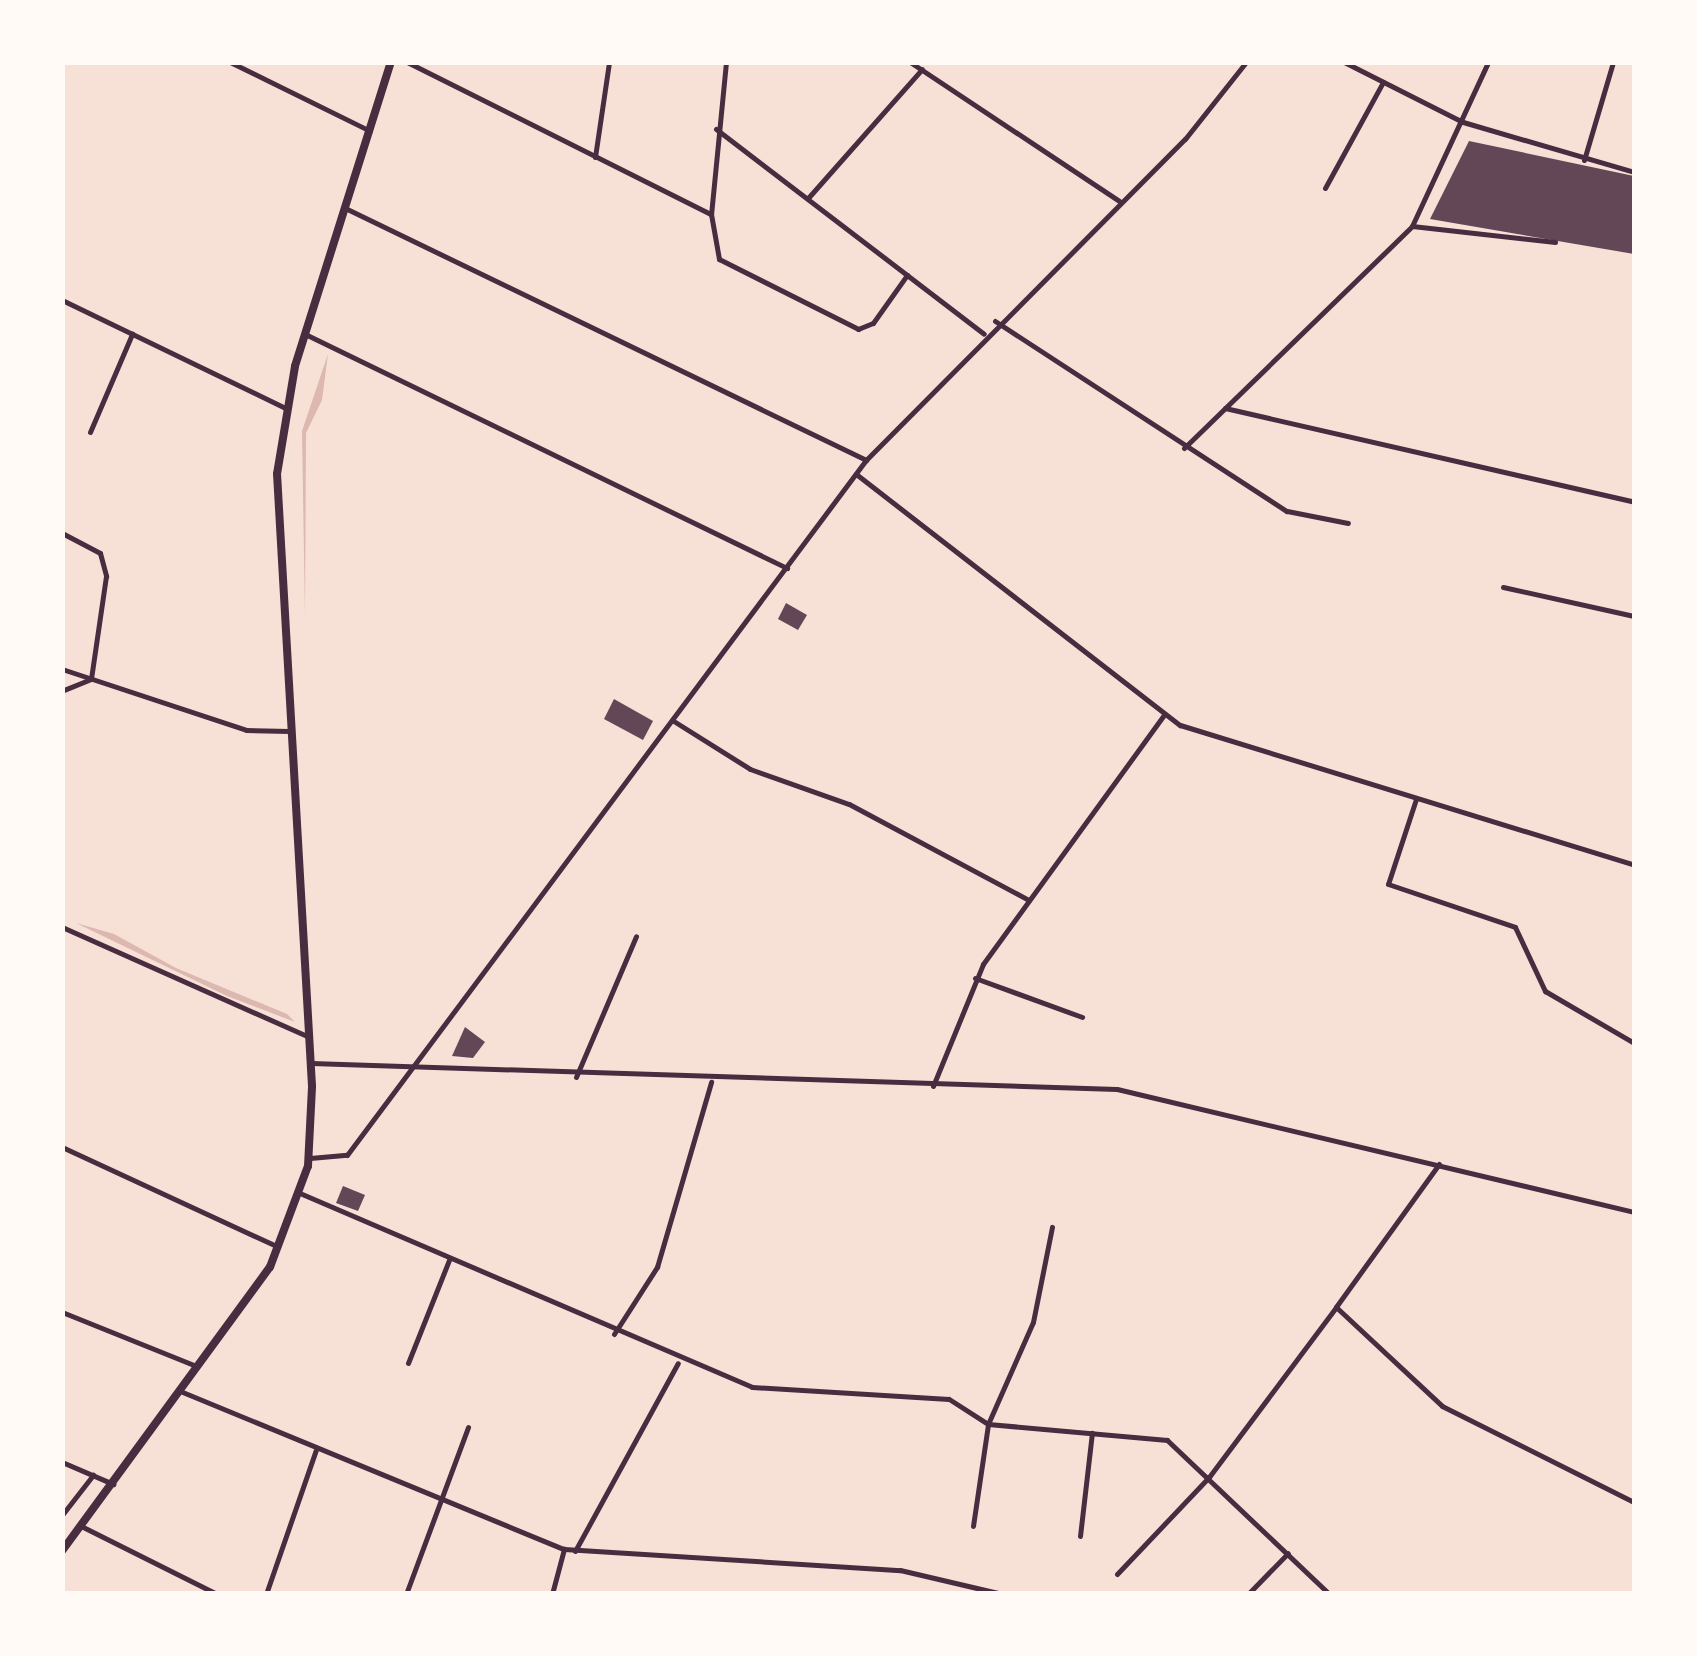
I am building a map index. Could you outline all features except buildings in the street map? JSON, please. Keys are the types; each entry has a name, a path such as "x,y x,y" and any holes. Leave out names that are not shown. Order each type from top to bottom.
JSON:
{"main road":[{"path":"62,1551 199,1367 280,1248 302,1194 310,1158 311,1063 276,501 285,408 391,62"}],"street":[{"path":"230,62 370,131"},
{"path":"407,62 712,214"},
{"path":"595,157 609,62"},
{"path":"726,62 716,129 712,214 724,265 858,329 873,323 907,275"},
{"path":"910,62 1119,201"},
{"path":"310,1158 347,1155 866,460 995,322 1196,128 1246,62"},
{"path":"1344,62 1463,122 1584,161 1634,172"},
{"path":"1184,448 1412,226 1488,62"},
{"path":"1584,161 1613,62"},
{"path":"807,199 922,69"},
{"path":"1325,188 1383,82"},
{"path":"716,129 984,334"},
{"path":"345,208 866,460"},
{"path":"1412,226 1555,242"},
{"path":"62,300 285,408"},
{"path":"995,322 1184,448 1287,511 1348,524"},
{"path":"90,432 132,334"},
{"path":"305,334 787,568"},
{"path":"1224,408 1634,502"},
{"path":"856,474 1164,715 1416,799 1634,865"},
{"path":"62,534 105,565 91,679"},
{"path":"1503,586 1634,616"},
{"path":"62,669 246,730 288,731"},
{"path":"62,690 91,679"},
{"path":"933,1086 975,978 1164,715"},
{"path":"672,720 770,780 848,804 1030,900"},
{"path":"1416,799 1388,884 1515,928 1545,990 1634,1044"},
{"path":"62,928 309,1037"},
{"path":"576,1077 636,936"},
{"path":"975,978 1082,1017"},
{"path":"311,1063 576,1077 1154,1095 1633,1210"},
{"path":"614,1334 657,1267 711,1082"},
{"path":"62,1147 280,1248"},
{"path":"1117,1574 1209,1477 1439,1164"},
{"path":"302,1194 678,1363 752,1388 953,1400 988,1424 1168,1440 1330,1594"},
{"path":"973,1526 988,1424 1033,1322 1052,1227"},
{"path":"408,1363 449,1260"},
{"path":"1336,1307 1442,1406 1634,1502"},
{"path":"62,1312 199,1367"},
{"path":"575,1550 678,1363"},
{"path":"180,1391 564,1548 900,1570 1002,1594"},
{"path":"406,1594 468,1427"},
{"path":"1080,1536 1092,1433"},
{"path":"266,1594 316,1449"},
{"path":"62,1462 112,1484"},
{"path":"62,1516 93,1475"},
{"path":"81,1526 217,1594"},
{"path":"552,1594 564,1548"},
{"path":"1248,1594 1288,1553"}],"shaded area":[{"path":"328,354 322,400 306,433 305,618 302,431"},
{"path":"76,923 114,934 176,968 287,1014 295,1022 227,996"}]}
